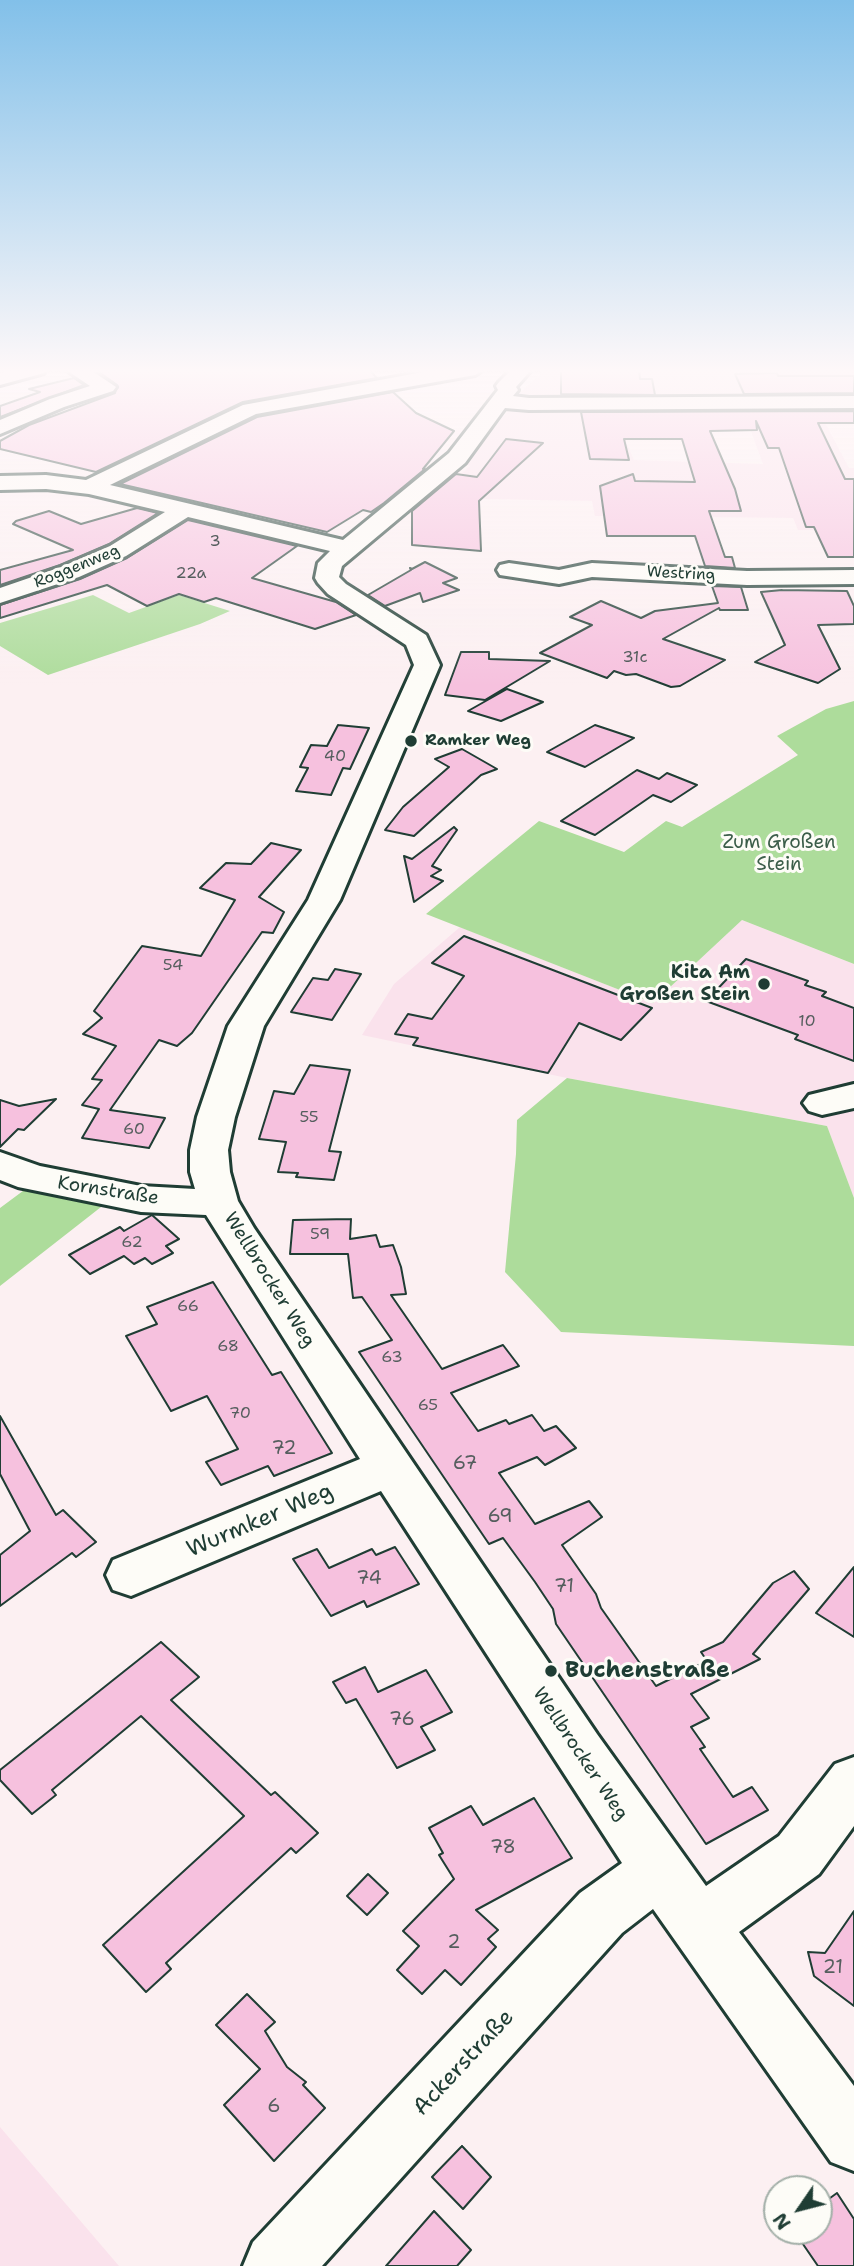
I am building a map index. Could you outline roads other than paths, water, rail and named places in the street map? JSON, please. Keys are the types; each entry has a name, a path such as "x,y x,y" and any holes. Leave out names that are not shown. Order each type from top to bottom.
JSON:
{"street":[{"path":"89,487 114,475"},
{"name":"Wellbrocker Weg","path":"438,475 330,563 327,578 337,589 416,640 427,665 324,900 246,1026 216,1117 209,1150 210,1172 218,1201 239,1237 389,1467 659,1870 854,2139"},
{"path":"0,483 47,482 89,487 350,549"},
{"name":"Roggenweg","path":"0,596 108,556 186,509"},
{"name":"Westring","path":"509,570 559,577 592,570 747,578 854,577"},
{"name":"Kornstraße","path":"0,1165 44,1180 141,1199 191,1203 218,1201"},
{"name":"Wurmker Weg","path":"131,1575 389,1467"},
{"path":"699,1926 799,1856 854,1782"},
{"name":"Ackerstraße","path":"277,2266 601,1913 659,1870"}],"place":[{"name":"Ramker Weg","path":"411,741"},
{"name":"Kita Am Großen Stein","path":"764,984"},
{"name":"Buchenstraße","path":"551,1671"}],"park label":[{"name":"Zum Großen Stein","path":"779,854"}]}
